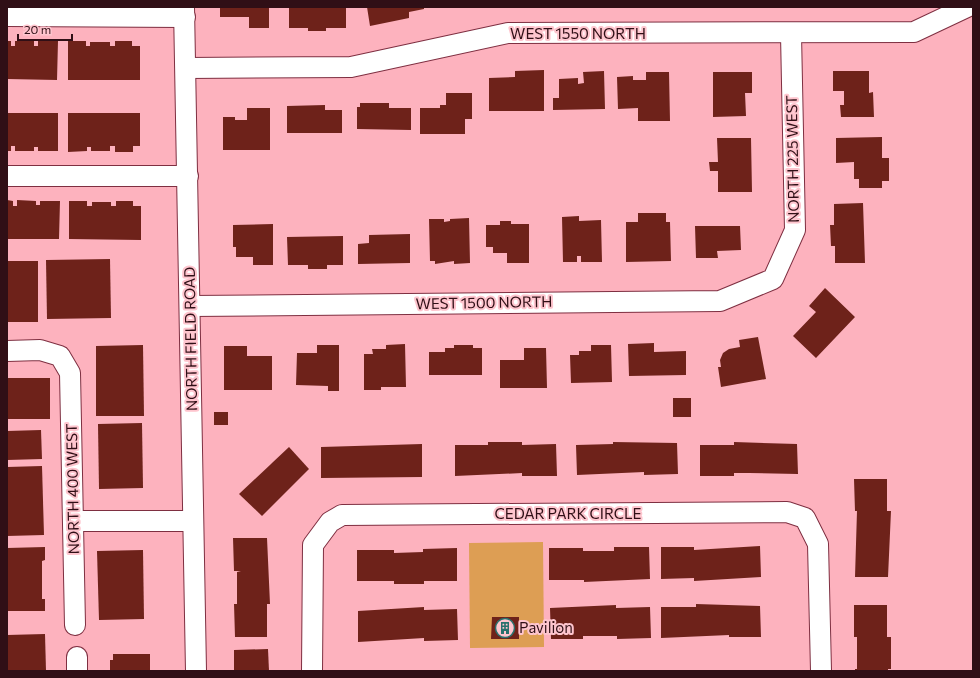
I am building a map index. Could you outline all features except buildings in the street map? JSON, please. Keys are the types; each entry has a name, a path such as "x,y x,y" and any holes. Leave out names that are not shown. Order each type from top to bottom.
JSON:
{"street":[{"name":"WEST 1550 NORTH","path":"186,68 350,67 508,33 791,34 914,32 967,7"},
{"path":"7,16 185,12"},
{"name":"NORTH FIELD ROAD","path":"185,12 196,671"},
{"name":"NORTH 225 WEST","path":"773,279 795,230 791,34"},
{"path":"7,176 188,176"},
{"name":"WEST 1500 NORTH","path":"190,306 720,301 773,279"},
{"name":"NORTH 400 WEST","path":"7,351 40,350 60,356 70,373 75,626"},
{"name":"CEDAR PARK CIRCLE","path":"312,671 313,545 330,522 342,515 787,512 805,518 818,544 821,671"},
{"path":"73,520 193,520"}],"shaded area":[{"path":"543,542 544,647 470,648 469,543"}],"place":[{"name":"Pavilion","path":"505,628"}]}
